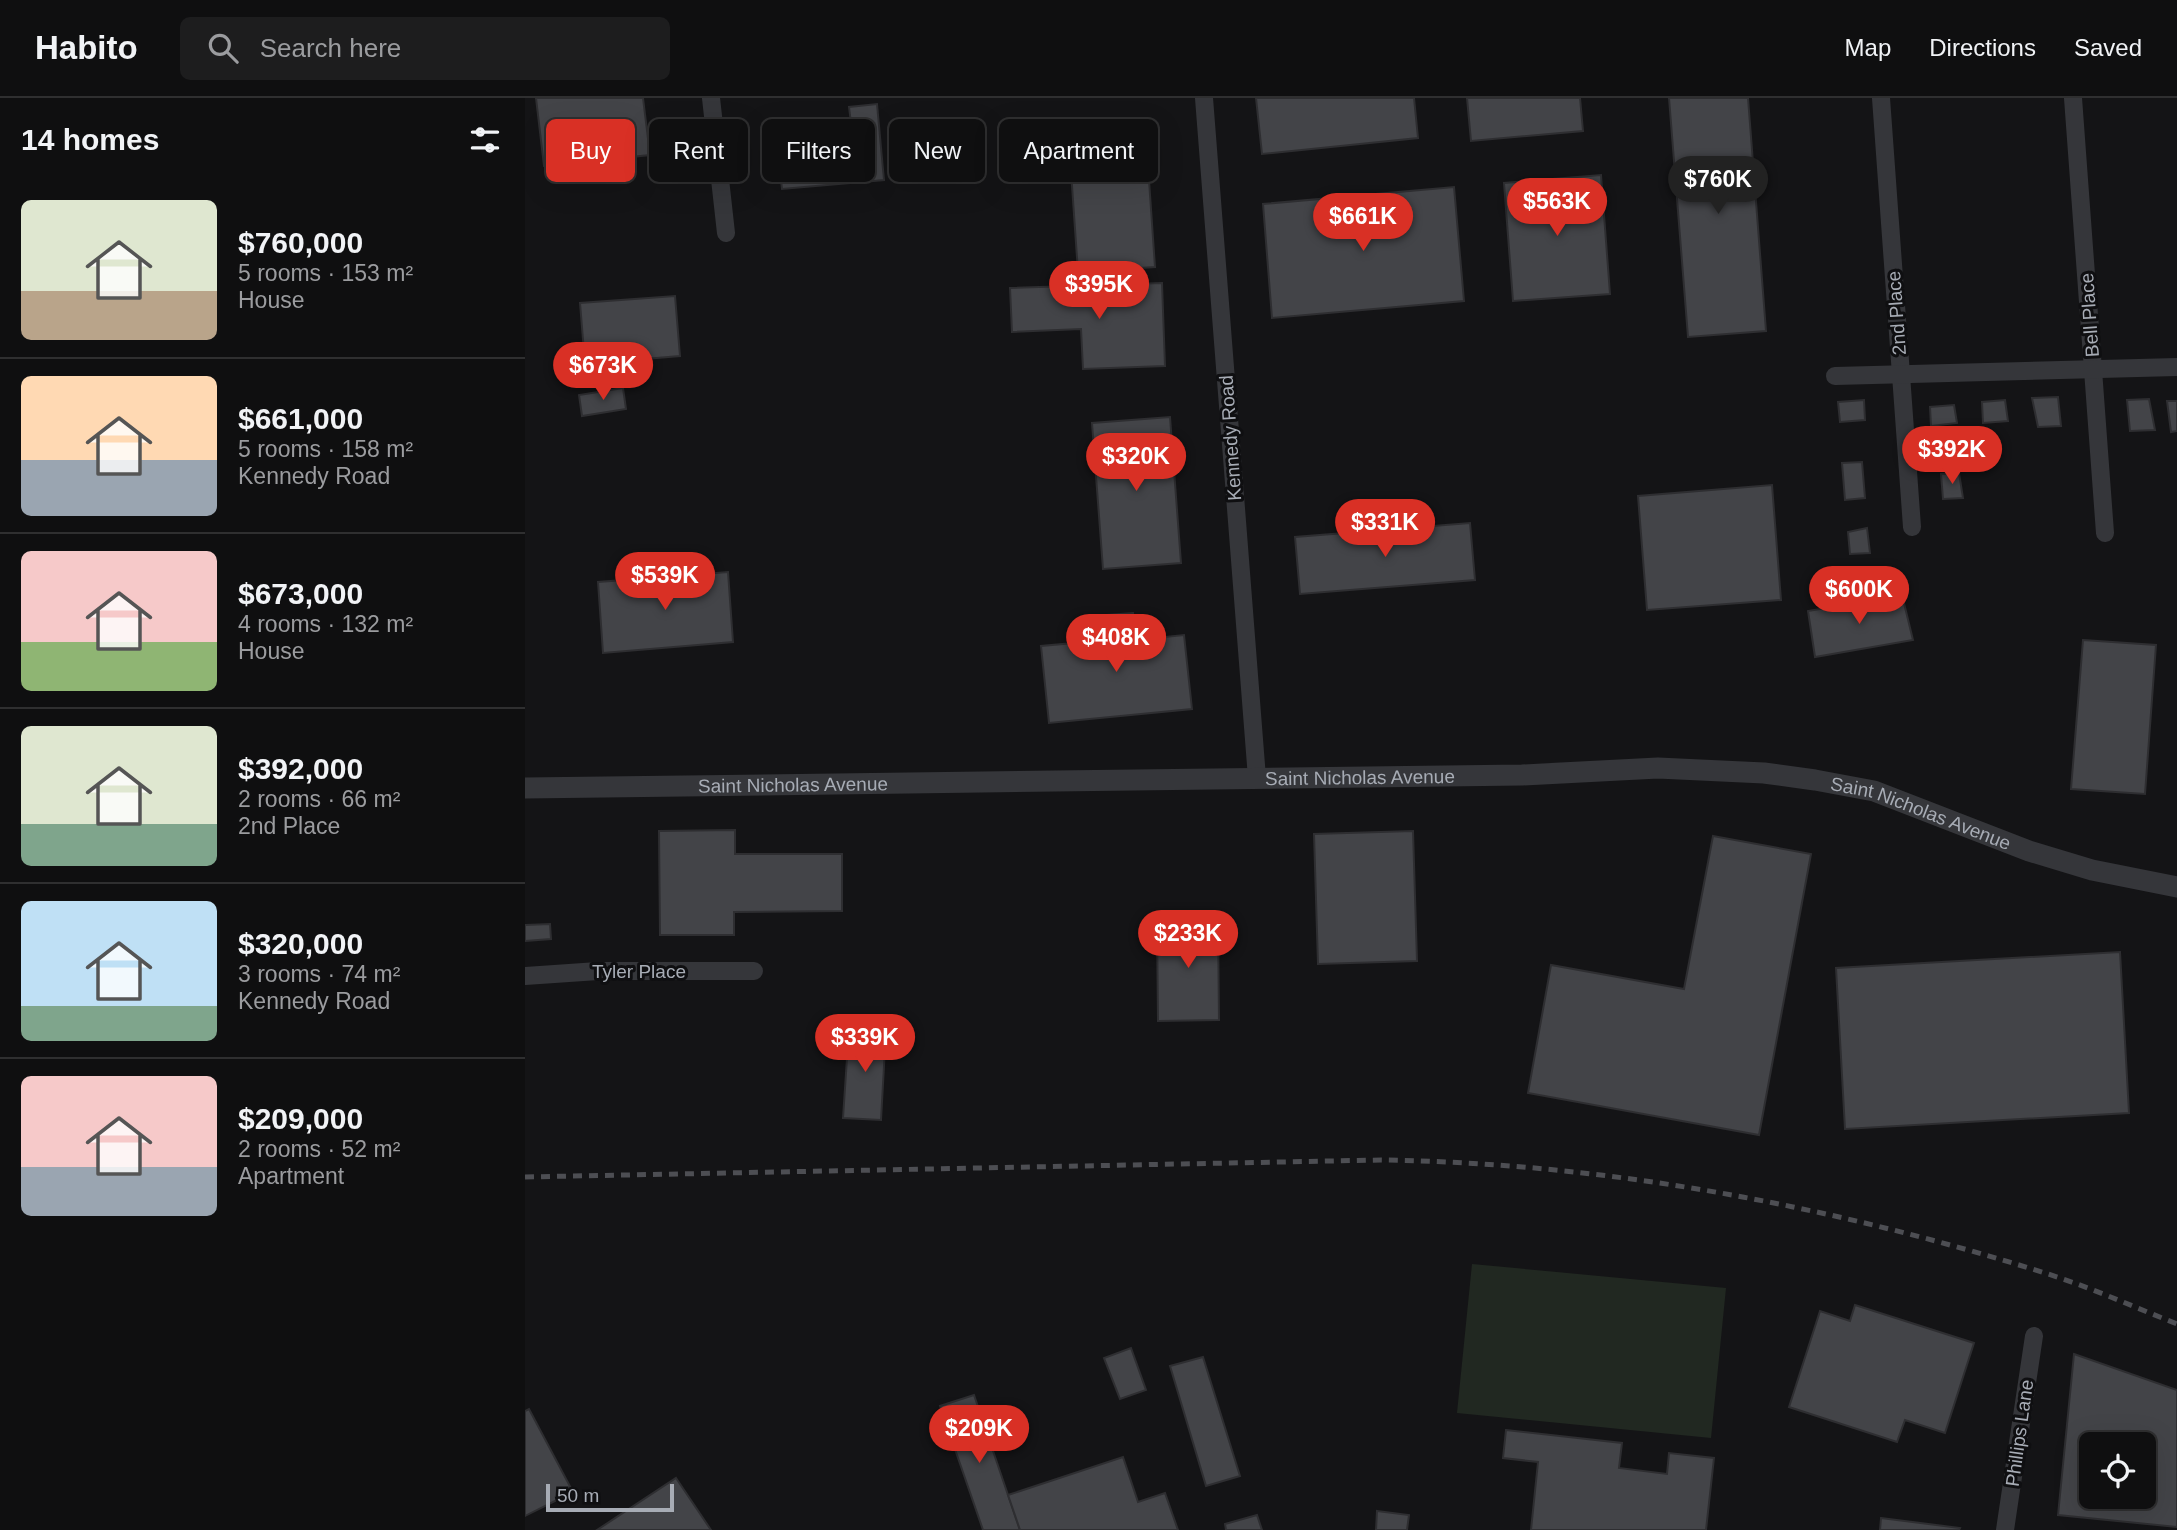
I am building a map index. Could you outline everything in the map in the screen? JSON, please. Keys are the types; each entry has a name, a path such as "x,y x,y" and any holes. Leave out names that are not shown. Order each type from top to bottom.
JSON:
{"street":[{"path":"711,98 726,233"},
{"name":"Kennedy Road","path":"1204,98 1257,778"},
{"name":"2nd Place","path":"1881,98 1912,527"},
{"name":"Bell Place","path":"2073,98 2105,533"},
{"path":"1835,376 1901,372 2177,367"},
{"name":"Saint Nicholas Avenue","path":"525,788 1522,775 1658,768 1764,773 1874,791 2029,851 2092,870 2177,887"},
{"name":"Tyler Place","path":"525,976 598,971 754,971"},
{"name":"Phillips Lane","path":"2005,1530 2034,1336"}],"shaded area":[{"path":"1472,1264 1726,1288 1711,1438 1457,1413"}],"building":[{"path":"536,98 643,98 649,155 635,157 635,119 546,119 544,166"},
{"path":"1256,98 1414,98 1418,138 1262,154"},
{"path":"1467,98 1580,98 1583,131 1471,141"},
{"path":"1669,98 1748,98 1766,331 1688,337"},
{"path":"877,104 884,180 875,181 875,119 850,119 849,107"},
{"path":"1601,175 1610,294 1513,301 1504,183"},
{"path":"781,182 861,182 782,189"},
{"path":"1072,182 1149,182 1155,267 1078,272"},
{"path":"1454,187 1464,301 1272,318 1263,204"},
{"path":"1162,283 1165,366 1083,369 1081,329 1012,332 1010,288"},
{"path":"675,296 680,356 585,364 580,303"},
{"path":"623,388 626,409 582,416 579,395"},
{"path":"2058,397 2061,426 2038,427 2032,398"},
{"path":"2149,399 2155,430 2130,431 2127,400"},
{"path":"1864,400 1865,420 1840,422 1838,402"},
{"path":"2005,400 2008,421 1983,423 1982,402"},
{"path":"2167,401 2177,401 2177,431 2171,432"},
{"path":"1954,405 1957,423 1931,426 1930,407"},
{"path":"1170,417 1181,563 1103,569 1092,423"},
{"path":"1862,462 1865,498 1845,500 1842,463"},
{"path":"1959,473 1963,498 1943,499 1941,474"},
{"path":"1772,485 1781,600 1647,610 1638,496"},
{"path":"1470,523 1475,580 1300,594 1295,537"},
{"path":"1867,528 1870,553 1850,554 1848,532"},
{"path":"728,572 733,642 603,653 598,582"},
{"path":"1902,595 1913,640 1815,657 1808,611"},
{"path":"1133,613 1135,640 1184,635 1192,709 1049,723 1041,646 1096,641 1093,616"},
{"path":"2083,640 2156,645 2145,794 2071,789"},
{"path":"735,830 735,854 842,854 842,911 734,912 734,935 660,935 659,831"},
{"path":"1413,831 1417,961 1318,964 1314,834"},
{"path":"1713,836 1811,854 1759,1135 1528,1093 1551,965 1684,989"},
{"path":"1218,920 1219,1020 1158,1021 1157,921"},
{"path":"550,924 551,939 525,941 525,925"},
{"path":"2120,952 2129,1113 1845,1129 1836,968"},
{"path":"849,1028 886,1030 881,1120 843,1118"},
{"path":"1855,1305 1974,1343 1945,1433 1905,1420 1897,1442 1789,1407 1820,1311 1850,1321"},
{"path":"1131,1348 1146,1390 1120,1399 1104,1358"},
{"path":"2074,1354 2177,1390 2177,1527 2058,1515"},
{"path":"1203,1357 1240,1476 1206,1486 1170,1366"},
{"path":"974,1395 1020,1530 983,1530 940,1406"},
{"path":"529,1409 573,1492 525,1516 525,1411"},
{"path":"1506,1430 1622,1443 1619,1468 1667,1474 1669,1453 1714,1458 1706,1530 1531,1530 1538,1462 1503,1458"},
{"path":"1123,1457 1138,1502 1165,1493 1178,1530 1020,1530 1008,1495"},
{"path":"676,1478 711,1530 597,1530"},
{"path":"1377,1511 1409,1515 1407,1530 1376,1530"},
{"path":"1257,1515 1262,1530 1226,1530 1225,1524"},
{"path":"1881,1518 1960,1528 1880,1530"}],"railway":[{"path":"525,1177 1381,1160 1550,1170 1635,1179 1719,1193 1885,1228 2048,1274 2177,1324"}]}
